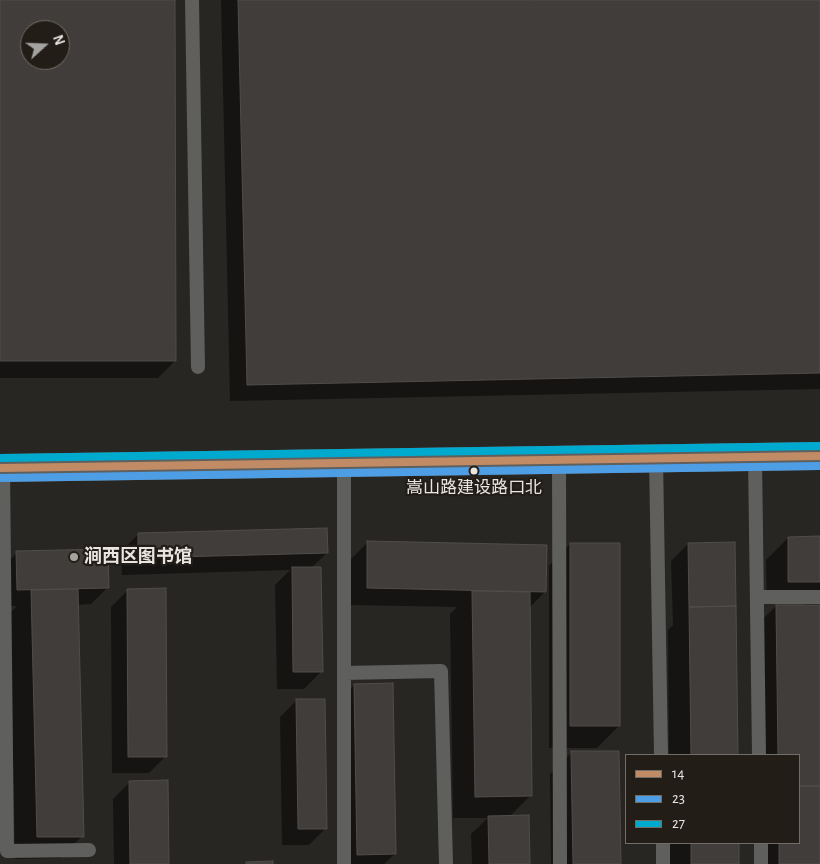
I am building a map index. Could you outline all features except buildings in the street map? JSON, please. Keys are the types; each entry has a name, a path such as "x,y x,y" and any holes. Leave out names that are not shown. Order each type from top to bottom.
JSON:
{"street":[{"path":"755,465 820,456"},
{"path":"1,475 755,465 820,472"}],"lane":[{"path":"192,0 198,367"},
{"path":"755,465 759,754"},
{"path":"656,466 661,754"},
{"path":"559,468 560,864"},
{"path":"344,471 344,864"},
{"path":"1,475 7,851 89,850"},
{"path":"757,597 820,596"},
{"path":"344,673 442,671 446,864"},
{"path":"663,844 664,864"},
{"path":"761,844 761,864"}],"transit line":[{"name":"27","path":"0,458 820,446"},
{"name":"14","path":"0,468 820,456"},
{"name":"23","path":"0,478 820,466"}],"place":[{"name":"嵩山路建设路口北","path":"474,471"},
{"name":"涧西区图书馆","path":"74,557"}]}
